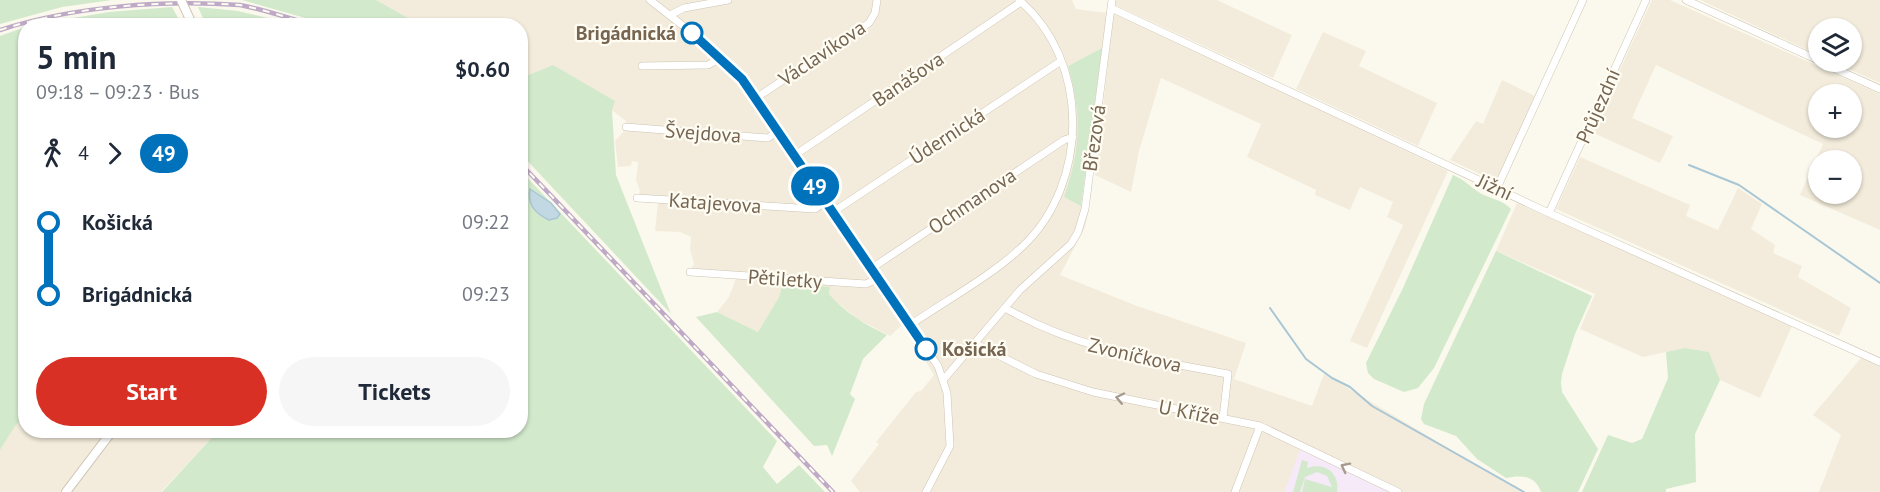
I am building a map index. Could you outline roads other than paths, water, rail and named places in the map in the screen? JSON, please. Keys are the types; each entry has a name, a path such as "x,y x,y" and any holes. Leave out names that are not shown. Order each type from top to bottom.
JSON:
{"street":[{"path":"181,0 189,18"},
{"path":"650,0 722,58 742,79 872,268 944,379 950,414 950,446 926,492"},
{"path":"670,15 684,8 728,0"},
{"name":"Václavíkova","path":"756,98 869,23 876,13 877,0"},
{"path":"1497,188 1583,0"},
{"name":"Průjezdní","path":"1550,213 1646,0"},
{"path":"1686,0 1808,56"},
{"path":"910,325 1003,262 1038,228 1056,198 1065,176 1073,137 1071,95 1061,61 1047,30 1020,1"},
{"name":"Banášova","path":"795,156 1020,1"},
{"name":"Jižní","path":"1112,4 1550,213 1880,362"},
{"name":"Březová","path":"1005,308 1071,244 1078,232 1084,209 1112,4"},
{"path":"642,66 708,65 722,58"},
{"name":"Údernická","path":"833,212 1061,61"},
{"path":"1843,72 1880,89"},
{"name":"Švejdova","path":"626,128 768,138 778,131"},
{"name":"Ochmanova","path":"872,268 1064,140 1073,137"},
{"name":"Katajevova","path":"637,198 815,209 826,201"},
{"name":"Pětiletky","path":"690,272 866,284 879,279"},
{"path":"944,379 1005,308"},
{"name":"Zvoníčkova","path":"1005,308 1036,326 1096,348 1228,374 1223,418"},
{"name":"U Kříže","path":"976,344 1036,374 1093,392 1260,426 1398,492"},
{"path":"1235,492 1260,426"},
{"path":"66,492 107,438"}],"water":[{"path":"530,189 551,203 560,214 557,218 549,220 536,211 531,204"}],"waterway":[{"path":"1689,165 1739,185 1880,283"},
{"path":"1270,308 1306,359 1332,378 1350,387 1372,406 1524,492"}],"railway":[{"path":"45,18 88,10 180,3 240,5 288,18"},
{"path":"0,30 18,25"},
{"path":"528,171 833,492"}],"place":[{"name":"Brigádnická","path":"692,33"},
{"name":"Košická","path":"926,349"}]}
